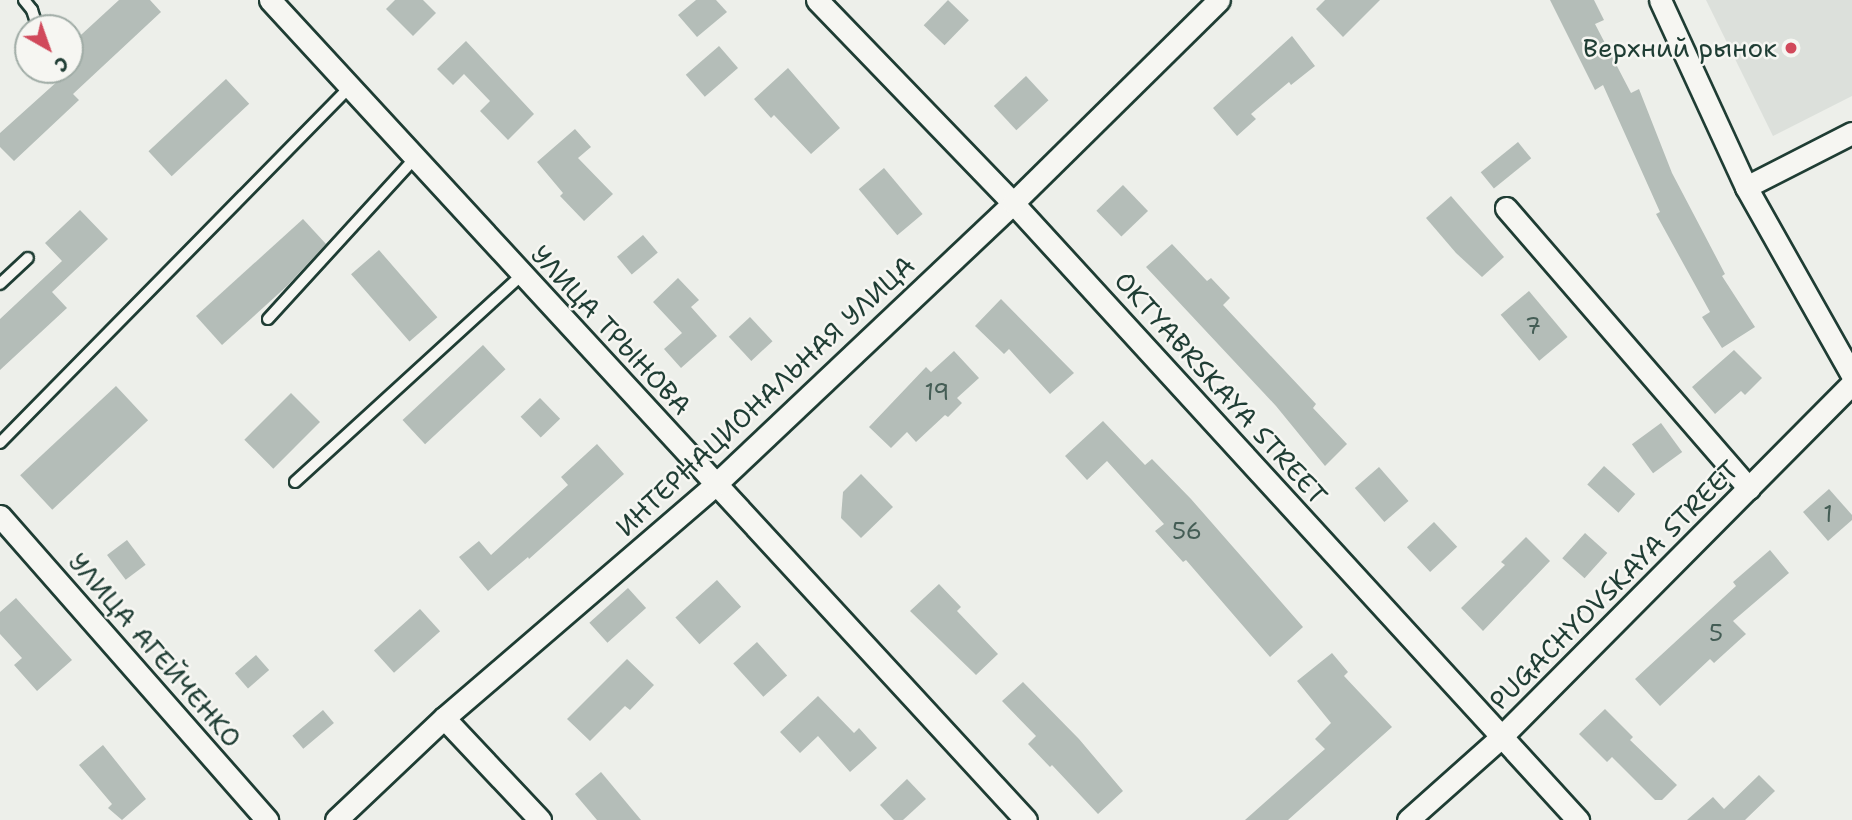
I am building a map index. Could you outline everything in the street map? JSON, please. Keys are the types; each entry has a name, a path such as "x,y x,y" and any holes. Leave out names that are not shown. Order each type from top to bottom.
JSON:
{"street":[{"name":"УЛИЦА ТРЫНОВА","path":"270,0 1026,820"},
{"name":"OKTYABRSKAYA STREET","path":"817,0 1013,203 1578,820"},
{"name":"ИНТЕРНАЦИОНАЛЬНАЯ УЛИЦА","path":"336,820 444,718 715,485 1013,203 1219,0"},
{"path":"1660,0 1746,187 1852,375"},
{"path":"1746,187 1852,133"},
{"path":"1506,208 1749,489"},
{"name":"PUGACHYOVSKAYA STREET","path":"1408,820 1501,737 1852,383"},
{"name":"УЛИЦА АГЕЙЧЕНКО","path":"0,516 267,820"},
{"path":"444,718 540,820"}],"lane":[{"path":"0,443 350,87"},
{"path":"268,319 415,158"},
{"path":"0,285 28,258"},
{"path":"295,482 522,275"}],"shaded area":[{"name":"Верхний рынок","path":"1706,0 1852,0 1852,96 1773,136"}],"building":[{"path":"119,0 150,0 161,12 84,84 84,32"},
{"path":"395,0 423,0 436,13 413,36 386,9"},
{"path":"696,0 716,0 727,12 697,37 678,15"},
{"path":"948,0 969,20 945,45 924,25"},
{"path":"1325,0 1380,0 1343,37 1316,9"},
{"path":"1550,0 1594,0 1604,20 1595,24 1631,93 1639,89 1672,173 1725,274 1722,276 1755,327 1722,348 1702,317 1710,312 1656,214 1660,212 1603,85 1595,90"},
{"path":"1292,36 1315,66 1291,85 1289,82 1251,114 1256,119 1237,136 1213,108"},
{"path":"466,41 534,114 508,140 480,111 490,101 464,74 453,85 437,69"},
{"path":"719,46 738,68 705,97 686,75"},
{"path":"788,68 840,128 811,154 774,115 771,118 754,99"},
{"path":"1026,76 1049,100 1016,130 994,106"},
{"path":"226,79 249,104 172,176 148,151"},
{"path":"54,84 84,84 73,94 79,100 14,161 0,147 0,133"},
{"path":"575,129 591,147 578,158 613,194 584,221 560,196 563,193 537,162"},
{"path":"1518,142 1531,158 1494,189 1481,172"},
{"path":"884,168 923,214 897,235 859,189"},
{"path":"1123,185 1148,211 1121,237 1096,211"},
{"path":"1451,196 1504,257 1482,277 1456,253 1426,218"},
{"path":"80,210 108,239 52,292 67,308 0,370 0,319 62,261 45,243"},
{"path":"303,219 326,244 287,286 222,345 196,316"},
{"path":"643,235 658,253 632,274 617,257"},
{"path":"1172,244 1207,281 1211,278 1230,298 1223,305 1316,404 1313,408 1347,444 1325,466 1276,406 1146,267"},
{"path":"379,250 437,317 409,341 351,274"},
{"path":"678,278 699,300 691,307 717,336 681,368 664,349 682,333 653,302"},
{"path":"1529,291 1568,337 1539,361 1501,315"},
{"path":"1001,299 1074,373 1050,394 1009,349 1004,354 975,326"},
{"path":"750,317 773,341 751,361 729,337"},
{"path":"483,345 506,369 425,444 403,420"},
{"path":"1734,350 1762,378 1745,395 1741,391 1715,414 1692,387"},
{"path":"954,351 979,378 957,398 962,403 948,417 945,415 916,442 907,432 891,448 869,427 926,367 931,372"},
{"path":"116,386 148,420 52,510 20,475"},
{"path":"291,393 320,422 273,469 244,440"},
{"path":"540,398 560,419 541,438 521,417"},
{"path":"1103,421 1145,465 1152,459 1191,499 1303,627 1270,657 1186,560 1183,562 1155,531 1164,524 1107,461 1087,480 1065,456"},
{"path":"1661,423 1682,452 1653,473 1632,444"},
{"path":"597,444 624,474 529,559 528,557 488,591 459,557 479,541 491,555 568,485 561,477"},
{"path":"1604,466 1635,494 1618,513 1587,485"},
{"path":"1379,467 1409,501 1384,522 1355,488"},
{"path":"861,474 893,507 861,538 841,518 843,492"},
{"path":"1829,489 1852,515 1852,520 1828,541 1803,512"},
{"path":"1434,522 1457,547 1430,572 1407,547"},
{"path":"1585,533 1607,553 1585,578 1562,558"},
{"path":"1526,537 1550,561 1483,631 1461,608 1505,565 1501,562"},
{"path":"127,540 146,565 126,580 107,555"},
{"path":"1770,550 1789,573 1733,621 1746,634 1714,663 1710,659 1660,706 1635,679 1736,586 1733,582"},
{"path":"717,580 741,607 699,644 675,617"},
{"path":"939,584 961,607 957,611 998,654 976,675 910,611"},
{"path":"628,588 646,608 607,643 589,623"},
{"path":"16,598 72,660 37,691 14,665 22,658 0,634 0,612"},
{"path":"420,609 440,631 394,673 374,650"},
{"path":"757,642 787,675 763,697 733,663"},
{"path":"1332,653 1348,672 1344,676 1392,727 1288,820 1245,820 1325,749 1315,739 1331,723 1297,681"},
{"path":"256,655 269,670 248,688 235,673"},
{"path":"627,659 654,685 630,710 625,706 590,741 567,719"},
{"path":"1023,682 1079,739 1123,791 1098,814 1052,765 1050,767 1028,744 1036,736 1002,701"},
{"path":"818,696 854,733 859,728 877,748 850,772 818,736 800,753 780,732"},
{"path":"1605,709 1633,737 1630,740 1677,785 1662,800 1655,800 1612,757 1607,762 1579,734"},
{"path":"323,710 334,723 303,749 292,736"},
{"path":"103,745 146,799 122,820 108,808 112,804 79,765"},
{"path":"601,772 641,820 597,820 575,794"},
{"path":"1759,775 1775,791 1745,820 1687,820 1713,797 1724,809"},
{"path":"907,779 926,799 903,820 894,820 880,805"}],"place":[{"name":"Верхний рынок","path":"1791,48"}]}
